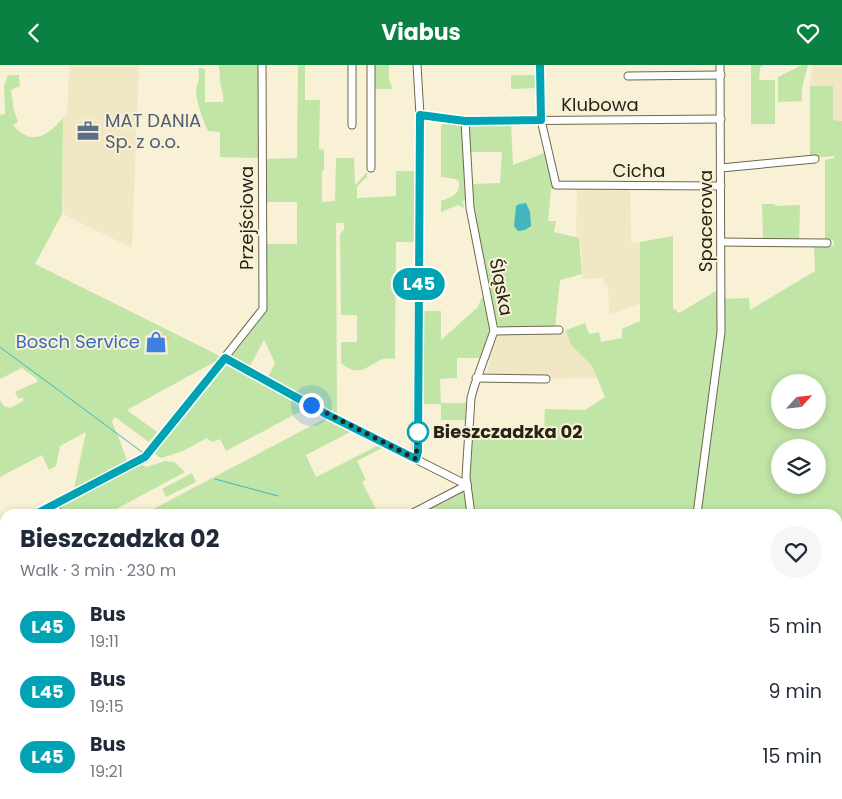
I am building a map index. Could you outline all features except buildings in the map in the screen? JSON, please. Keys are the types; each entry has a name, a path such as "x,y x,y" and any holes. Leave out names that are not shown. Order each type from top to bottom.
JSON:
{"street":[{"name":"Przejściowa","path":"46,509 145,457 263,309 262,65"},
{"path":"352,65 352,125"},
{"path":"371,65 371,167"},
{"path":"416,459 418,452 420,115 417,65"},
{"path":"540,65 541,120"},
{"name":"Spacerowa","path":"698,509 721,331 720,65"},
{"path":"628,75 720,75"},
{"name":"Klubowa","path":"420,115 465,121 721,119"},
{"name":"Cicha","path":"541,120 556,185 721,186"},
{"name":"Śląska","path":"465,121 470,208 494,331 471,398 467,485 470,509"},
{"path":"721,168 815,159"},
{"path":"722,242 828,243"},
{"path":"494,331 559,330"},
{"path":"225,358 328,415 467,485"},
{"path":"476,379 546,379"},
{"path":"421,509 467,485"},
{"path":"54,505 56,509"}],"shaded area":[{"name":"MAT DANIA Sp. z o.o.","path":"69,65 139,65 132,248 63,214 63,116 67,115"},
{"path":"812,65 842,65 842,121 833,120 833,86 810,86"},
{"path":"577,189 630,189 631,243 640,242 640,304 609,315 608,285 604,285 603,278 582,279 582,252 579,238 576,237"},
{"path":"566,330 572,345 592,366 598,378 537,379 486,376 490,361 486,360 495,336 500,334 556,333"}],"green space":[{"path":"218,65 259,65 259,158 220,157 220,132 208,131 206,127 196,95 199,68 205,69 205,102 223,102"},
{"path":"298,65 305,65 305,100 320,100 319,149 324,150 322,202 335,201 336,158 354,158 355,185 367,172 367,178 357,187 357,198 396,196 396,171 416,171 416,242 396,242 395,359 387,358 380,360 357,370 350,369 341,363 341,342 357,342 357,315 341,315 340,234 344,230 344,223 336,223 337,416 267,379 275,363 264,340 249,368 228,357 266,308 267,244 297,244 297,202 267,202 267,159 297,158"},
{"path":"373,65 389,65 389,80 393,89 373,89"},
{"path":"751,65 763,65 760,68 759,80 775,80 775,124 751,124"},
{"path":"802,65 808,65 802,88 802,101 778,102 778,77"},
{"path":"8,75 19,75 20,86 11,90 14,111 18,122 13,125 20,132 33,137 39,137 51,130 63,118 62,214 35,264 220,356 218,360 127,410 157,432 149,442 115,417 112,422 127,462 74,489 86,432 60,446 56,466 49,470 42,455 0,477 0,400 4,406 10,408 23,401 23,398 18,398 15,392 37,382 37,379 22,368 0,379 0,115 5,114 4,86"},
{"path":"511,75 536,75 537,88 511,89"},
{"path":"810,86 833,86 833,120 842,121 842,509 475,509 470,481 473,435 544,429 545,409 585,410 605,397 592,366 571,345 566,330 585,323 589,334 599,332 601,342 622,338 622,329 640,321 640,242 673,236 673,309 679,313 718,291 718,329 724,299 749,298 750,310 815,271 814,246 834,246 833,240 825,240 825,160 834,158 834,156 812,158 810,155"},
{"path":"445,123 462,125 467,200 463,201 464,208 458,205 441,212 441,201 454,195 459,186 459,182 456,179 441,177 441,125"},
{"path":"468,124 511,124 513,165 547,152 553,189 551,189 548,221 556,221 554,232 579,238 582,274 560,280 555,328 501,327 494,323 470,184 500,183 502,152 469,152"},
{"path":"762,204 775,204 775,206 800,205 799,240 763,239"},
{"path":"485,296 492,333 482,358 457,358 457,378 440,379 441,403 466,403 465,420 441,420 441,404 422,404 422,311 441,311 441,340 478,307 481,299"},
{"path":"224,363 307,408 226,451 220,439 212,442 207,438 183,451 161,458 152,452"},
{"path":"326,418 352,431 306,455 316,477 379,445 384,447 357,461 366,480 362,482 376,509 153,509"},
{"path":"165,461 174,462 185,472 116,509 59,509 57,506 139,464 147,467"},
{"path":"192,473 196,482 166,497 162,489"},
{"path":"461,491 464,494 467,509 428,509"}],"water":[{"path":"526,203 530,212 531,226 525,230 518,231 514,226 516,206"}],"waterway":[{"path":"0,347 142,452"},
{"path":"215,479 278,496"}],"bus line":[{"name":"L45","path":"46,509 145,457 225,358 328,415 416,459 418,452 420,115 465,121 541,120 540,65"}],"place":[{"name":"MAT DANIA Sp. z o.o.","path":"88,131"},
{"name":"Bosch Service","path":"156,342"},
{"name":"Bieszczadzka 02","path":"418,432"}],"route":[{"path":"311,405 416,459 418,452 418,429 418,432"}]}
